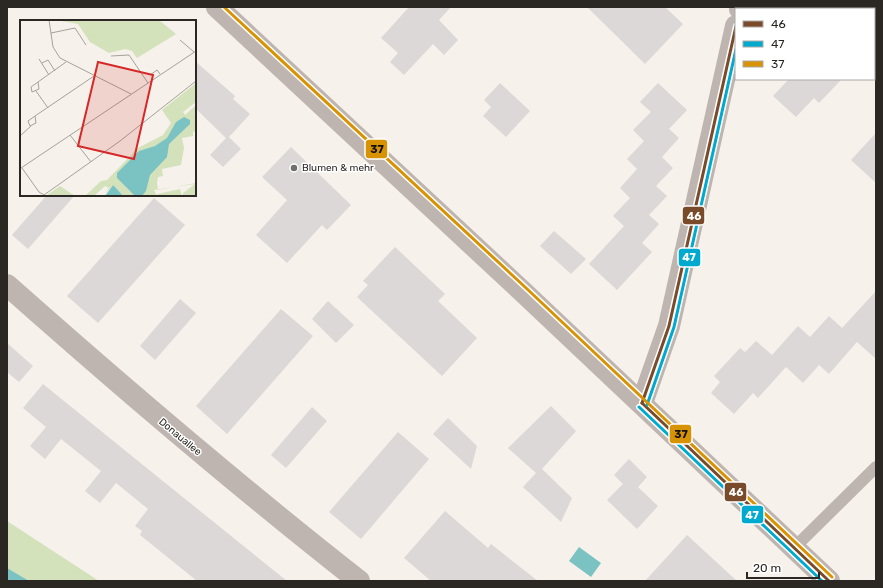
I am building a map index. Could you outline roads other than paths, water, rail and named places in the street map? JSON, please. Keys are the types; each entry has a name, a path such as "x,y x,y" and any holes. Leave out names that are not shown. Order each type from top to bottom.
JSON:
{"street":[{"path":"217,7 642,403 829,581"},
{"path":"642,403 669,326 735,30"},
{"name":"Donauallee","path":"7,286 150,411 223,472 359,581"}],"lane":[{"path":"794,548 876,467"}],"water":[{"path":"579,547 601,563 591,577 569,561"},
{"path":"7,568 29,581 7,581"}],"place":[{"name":"Blumen & mehr","path":"294,168"}]}
